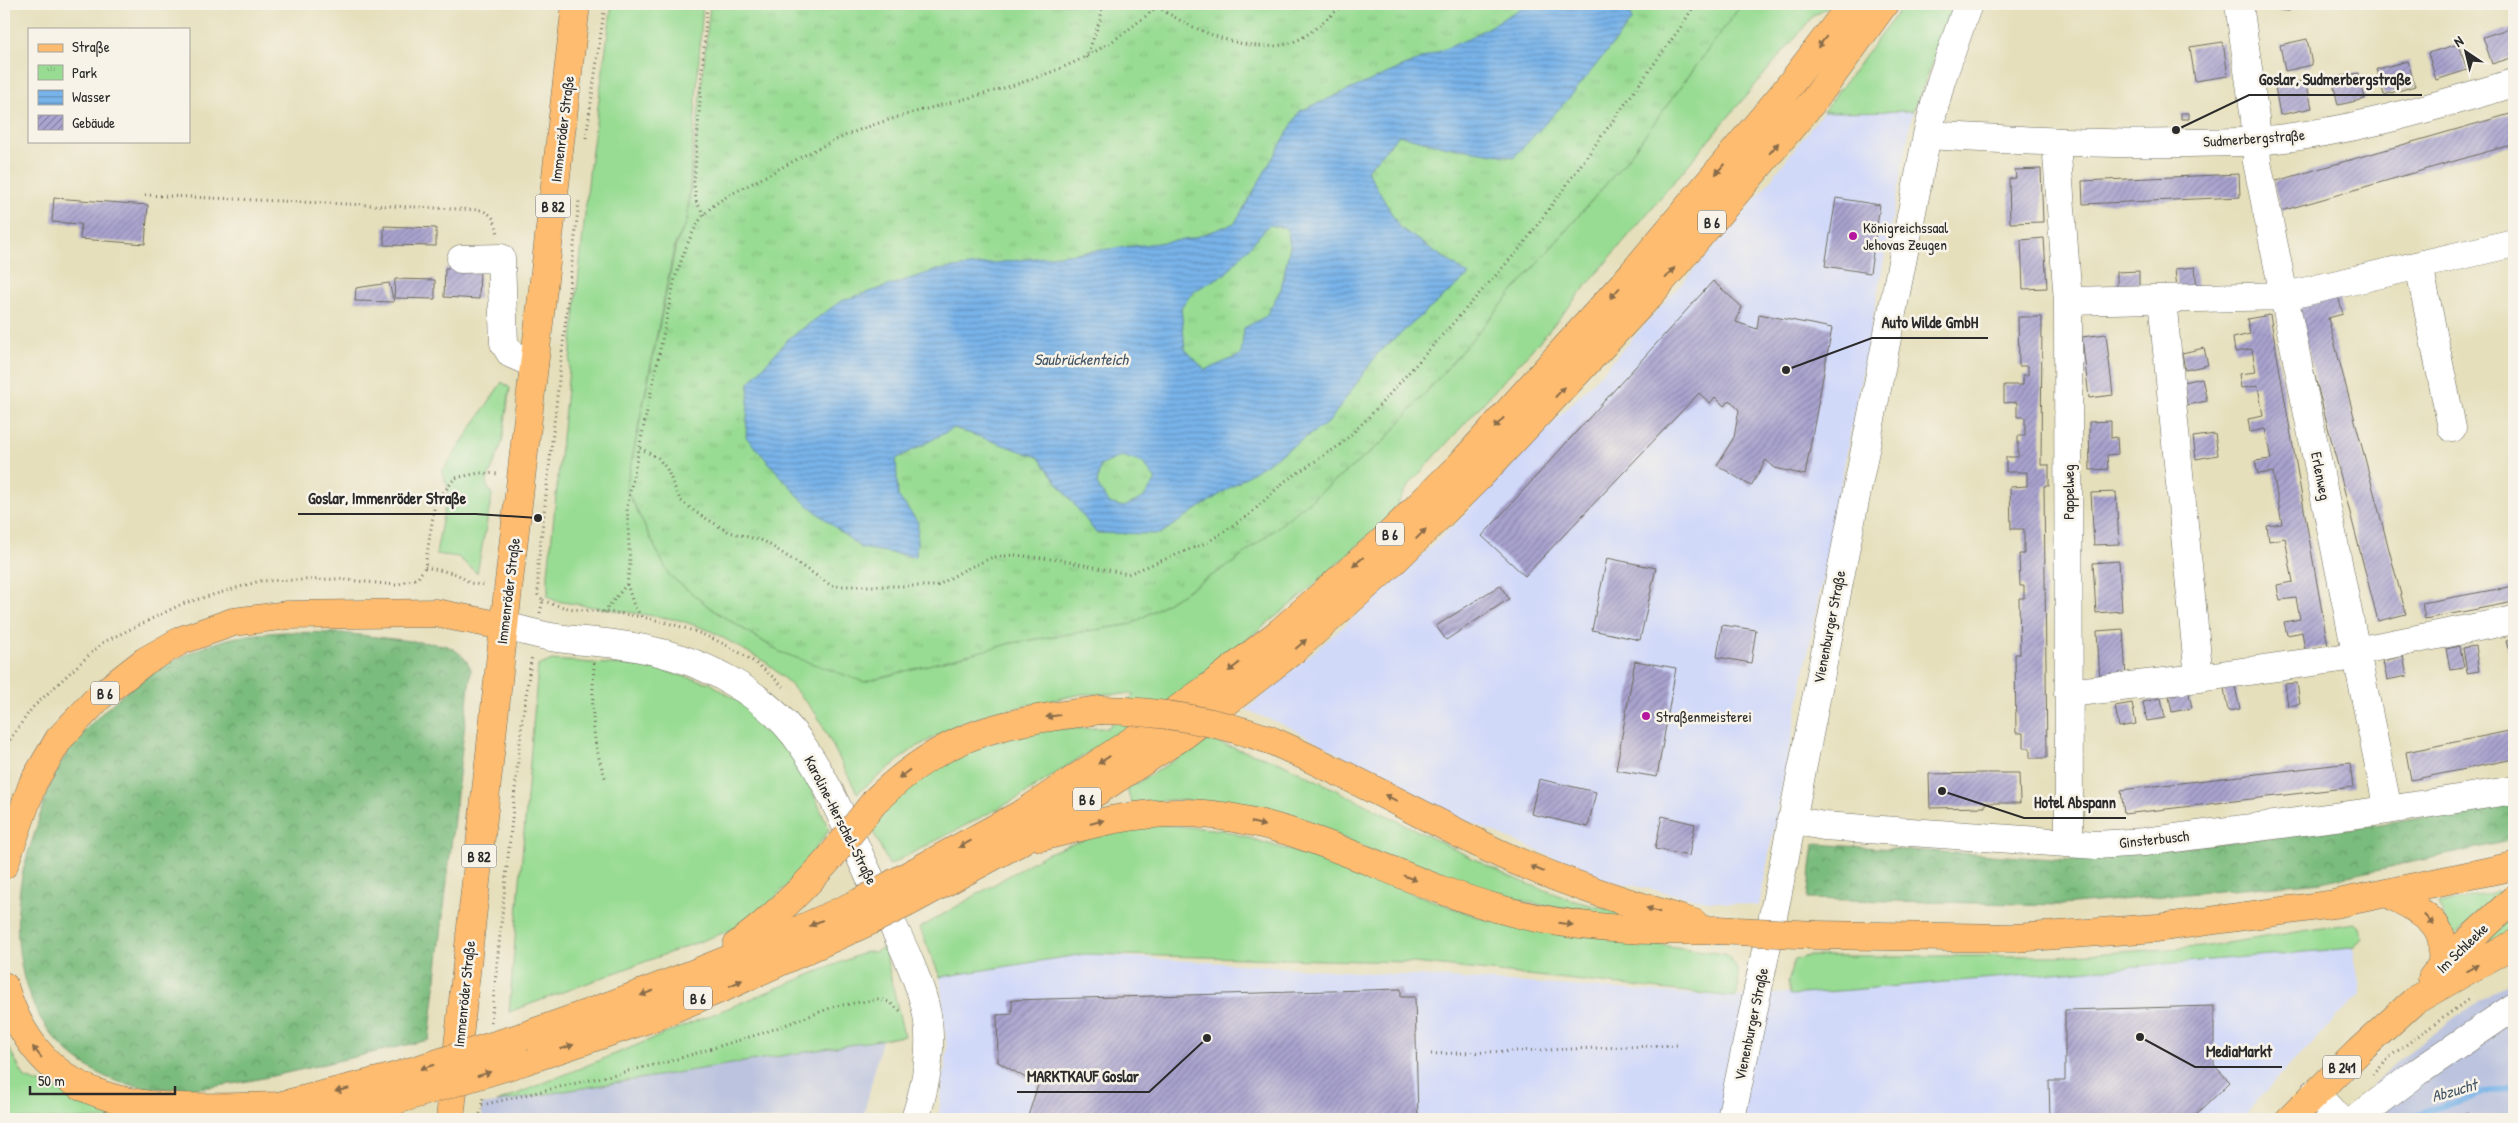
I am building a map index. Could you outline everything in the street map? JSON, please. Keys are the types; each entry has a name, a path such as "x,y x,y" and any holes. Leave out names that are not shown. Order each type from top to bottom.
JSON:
{"main road":[{"name":"Immenröder Straße","path":"450,1119 503,632 576,4"},
{"name":"B 6","path":"901,892 1144,733 1208,688 1280,632 1384,540 1462,463 1632,274 1782,95 1852,4"},
{"name":"B 6","path":"323,1119 388,1091 523,1049 648,1019 727,986 901,892 1016,844 1184,735 1294,649 1392,563 1500,456 1650,296 1815,99 1884,4"},
{"name":"B 6","path":"4,865 33,782 59,739 100,696 145,661 182,640 233,622 288,614 436,613 503,632"},
{"path":"692,976 770,921 798,895 876,800 914,767 968,736 998,726 1029,719 1101,710 1141,711 1196,718 1270,740 1324,764 1495,851 1574,885 1717,930"},
{"path":"1016,844 1108,819 1146,814 1184,813 1246,820 1314,839 1409,877 1495,908 1566,924 1644,932 1717,930 1816,935 2014,938 2157,928 2241,918 2389,894 2514,866"},
{"path":"2389,894 2422,912 2435,926 2442,941 2442,965"},
{"name":"Im Schleeke","path":"2290,1119 2414,1001 2442,965 2514,899"},
{"name":"B 6","path":"523,1049 791,934 865,911"},
{"name":"Im Schleeke","path":"2414,1001 2514,944"},
{"name":"B 6","path":"4,986 16,1019 44,1060 60,1075 97,1094 116,1102 169,1107 280,1106"},
{"name":"B 6","path":"217,1119 280,1106 388,1091"}],"street":[{"name":"Vienenburger Straße","path":"1731,1119 1791,820 1807,698 1927,135 1941,81 1968,4"},
{"name":"Erlenweg","path":"2238,4 2255,120 2258,162 2388,810"},
{"name":"Sudmerbergstraße","path":"1927,135 2056,142 2144,144 2256,141 2320,133 2394,118 2514,83"},
{"name":"Pappelweg","path":"2056,142 2068,301 2069,843"},
{"path":"2068,301 2286,296 2514,243"},
{"path":"461,259 501,258 504,343 511,354 534,364"},
{"path":"2419,265 2452,428"},
{"path":"2162,299 2199,678"},
{"path":"2068,693 2199,678 2342,658 2356,651 2514,620"},
{"name":"Karoline-Herschel-Straße","path":"503,632 535,639 552,646 597,642 653,651 702,666 748,692 783,722 802,744 840,814 899,940 922,997 927,1016 925,1073 915,1119"},
{"name":"Ginsterbusch","path":"1791,820 1824,826 2096,845 2144,842 2388,810 2514,790"},
{"path":"2356,1119 2418,1072 2514,1007"},
{"path":"2315,1094 2339,1119"}],"path":[{"path":"585,142 605,4"},
{"path":"704,215 696,201 694,184 707,4"},
{"path":"1086,58 1101,18 1102,4"},
{"path":"642,617 634,606 628,584 630,566 627,506 675,278 688,242 704,215 720,202 754,183 844,137 873,125 1015,85 1086,58 1121,36 1157,5 1181,21 1207,33 1231,41 1276,46 1291,43 1305,35 1346,4"},
{"path":"640,448 658,458 667,469 680,500 697,513 729,532 764,541 832,586 937,586 964,570 993,557 1015,555 1060,560 1128,574 1208,542 1250,514 1285,481 1340,445 1368,418 1522,246 1683,24 1695,4"},
{"path":"491,1026 522,722 543,600 538,594 538,566 580,192"},
{"path":"145,195 480,210 490,213 496,222 501,258"},
{"path":"425,567 457,574 470,583 538,594"},
{"path":"604,612 628,584"},
{"path":"597,642 591,716 596,752 606,780"},
{"path":"2367,1081 2392,1055 2474,995"},
{"path":"482,1105 667,1062 766,1032 836,1006 880,999 889,1002 911,1022 927,1016"},
{"path":"1431,1054 1680,1045"},
{"path":"479,1119 484,1095"}],"shaded area":[{"path":"1913,111 1759,906 1708,901 1607,880 1453,815 1291,728 1246,710 1345,625 1452,527 1607,367 1752,204 1823,112"},
{"path":"2353,948 2361,994 2294,1060 2241,1119 938,1119 947,1050 940,977 1084,954 1736,997"},
{"path":"2514,980 2514,1119 2340,1119 2399,1059 2482,999"},
{"path":"882,1039 865,1110 861,1119 482,1119 482,1105"}],"green space":[{"path":"612,4 703,4 687,222 675,244 626,489 669,575 713,610 780,652 1012,643 1132,624 1234,562 1384,441 1625,162 1742,4 1833,4 1814,15 1545,335 1409,485 1389,517 1299,598 1174,697 1018,798 889,865 871,827 895,796 964,750 1047,729 1108,728 1134,694 1082,694 991,713 954,726 913,749 857,793 817,715 790,684 767,663 711,631 679,620 556,601 548,597 548,574 590,165"},
{"path":"710,4 1742,4 1625,162 1384,441 1234,562 1132,624 1012,643 864,682 780,652 713,610 669,575 626,489 676,244 687,222"},
{"path":"1904,4 1957,4 1913,111 1823,112"},
{"path":"502,382 510,388 502,443 486,484 492,495 477,573 458,557 436,554 448,488 442,472"},
{"path":"285,632 342,633 445,645 461,654 471,669 429,1040 265,1078 199,1088 154,1088 113,1080 94,1071 77,1059 62,1046 47,1028 27,988 21,967 17,921 22,876 26,858 50,786 66,755 87,728 125,693 146,678 168,664 214,643 243,636"},
{"path":"552,660 649,667 710,683 746,706 783,740 803,769 829,830 792,880 767,906 739,927 509,1012 538,666"},
{"path":"1208,740 1280,762 1508,876 1571,900 1628,915 1609,921 1451,884 1289,815 1238,804 1172,800 1131,803 1127,789"},
{"path":"2514,801 2514,840 2321,882 2062,905 1807,899 1814,844 2070,860 2362,827"},
{"path":"1157,824 1223,830 1321,860 1489,921 1725,954 1737,969 1738,984 1736,997 1404,962 1084,954 940,977 920,928 1046,854 1104,832"},
{"path":"2497,891 2500,893 2453,937 2438,904"},
{"path":"2514,907 2514,932 2455,962"},
{"path":"2354,923 2360,927 2362,938 2353,948 1790,995 1788,981 1794,960 1808,956 2057,956 2201,947"},
{"path":"884,947 904,1036 497,1102 866,952 875,952"},
{"path":"4,1039 25,1078 94,1103 159,1113 157,1119 4,1119"}],"water":[{"name":"Saubrückenteich","path":"1528,4 1627,4 1632,20 1571,96 1514,157 1448,147 1399,135 1367,170 1399,227 1469,275 1378,353 1329,422 1160,534 1096,533 1038,457 954,428 896,459 898,496 918,522 916,557 861,548 804,502 746,437 749,383 788,339 841,301 937,270 1191,239 1235,223 1300,111 1470,38","holes":["1269,225 1287,228 1290,246 1281,289 1266,316 1244,328 1241,355 1205,370 1185,349 1181,307 1194,291 1225,274","1122,456 1143,463 1156,480 1143,498 1124,507 1108,503 1097,484 1100,466"]}],"building":[{"path":"2266,4 2291,4 2289,11 2265,8"},
{"path":"2513,27 2514,57 2492,64 2483,37"},
{"path":"2307,39 2312,65 2285,71 2280,45"},
{"path":"2223,42 2228,76 2195,81 2190,47"},
{"path":"2459,44 2467,70 2436,80 2428,53"},
{"path":"2408,61 2415,86 2384,95 2377,69"},
{"path":"2359,73 2365,99 2338,105 2332,78"},
{"path":"2306,80 2312,108 2280,115 2275,87"},
{"path":"2181,113 2189,113 2189,119 2181,119"},
{"path":"2510,114 2514,129 2514,144 2281,211 2273,182"},
{"path":"2041,169 2043,222 2010,223 2009,179 2016,178 2015,170"},
{"path":"2239,174 2240,197 2083,204 2082,181"},
{"path":"54,198 148,205 145,244 80,239 81,224 52,222"},
{"name":"Königreichssaal Jehovas Zeugen","path":"1836,198 1880,205 1870,273 1825,266"},
{"path":"384,226 436,228 436,246 384,245"},
{"path":"2044,238 2047,288 2023,289 2021,240"},
{"path":"2195,267 2197,289 2177,290 2175,269"},
{"path":"445,268 480,269 479,299 444,297"},
{"path":"2139,271 2139,291 2117,292 2117,272"},
{"path":"395,279 435,280 435,299 394,298"},
{"path":"1713,281 1742,307 1736,322 1757,329 1759,314 1832,328 1805,475 1775,468 1766,460 1751,486 1717,465 1734,437 1739,410 1730,400 1724,406 1715,397 1710,403 1699,393 1525,576 1482,536"},
{"path":"389,283 394,302 355,301 356,288"},
{"path":"2338,296 2343,314 2328,318 2406,614 2378,621 2297,307"},
{"path":"2270,315 2328,646 2305,650 2302,632 2287,635 2284,622 2300,619 2296,598 2280,600 2278,592 2277,585 2293,582 2285,538 2269,541 2267,526 2282,524 2273,472 2258,474 2255,461 2271,459 2265,429 2250,432 2248,419 2263,416 2258,386 2241,388 2239,374 2256,372 2252,349 2235,352 2233,338 2250,334 2247,319"},
{"path":"2018,317 2042,317 2041,465 2049,465 2049,486 2044,486 2047,758 2030,758 2030,748 2023,748 2023,733 2016,733 2015,654 2020,654 2019,598 2024,598 2024,586 2020,586 2019,554 2024,554 2024,529 2011,529 2010,487 2027,486 2027,472 2006,472 2006,457 2018,457 2018,436 2025,436 2025,417 2017,417 2017,402 2004,403 2004,385 2023,385 2023,375 2028,375 2028,366 2019,366"},
{"path":"2106,334 2113,395 2089,398 2082,337"},
{"path":"2204,348 2208,365 2185,370 2182,353"},
{"path":"2202,378 2207,401 2187,405 2183,382"},
{"path":"2111,421 2111,438 2117,437 2118,454 2107,455 2108,469 2090,470 2089,422"},
{"path":"2215,434 2218,455 2196,459 2193,437"},
{"path":"2116,492 2119,544 2094,545 2091,493"},
{"path":"1607,558 1656,568 1640,640 1592,630"},
{"path":"2119,561 2122,611 2096,613 2093,563"},
{"path":"1500,585 1509,599 1446,640 1436,626"},
{"path":"2514,586 2514,602 2425,619 2422,603"},
{"path":"1722,625 1756,630 1751,663 1717,657"},
{"path":"2123,629 2126,678 2100,680 2097,631"},
{"path":"2514,638 2514,663 2512,663 2506,640"},
{"path":"2460,646 2464,667 2450,669 2446,649"},
{"path":"2475,646 2479,671 2467,673 2463,648"},
{"path":"2403,656 2407,676 2387,680 2383,661"},
{"name":"Straßenmeisterei","path":"1635,661 1676,668 1657,777 1616,770"},
{"path":"2297,683 2300,704 2288,706 2285,684"},
{"path":"2235,686 2240,709 2228,711 2224,688"},
{"path":"2189,693 2192,708 2172,712 2169,696"},
{"path":"2161,698 2165,718 2147,721 2143,702"},
{"path":"2132,703 2136,724 2119,727 2115,706"},
{"path":"2514,730 2514,759 2411,780 2406,752"},
{"path":"2350,763 2353,787 2124,814 2121,790"},
{"path":"2019,773 2020,803 1985,803 1985,807 1930,808 1929,774"},
{"path":"1539,779 1596,792 1588,827 1531,814"},
{"path":"1662,816 1695,824 1689,856 1655,849"},
{"path":"1401,989 1401,997 1415,997 1418,1119 1027,1119 1038,1085 998,1062 997,1015 1012,1014 1012,1000"},
{"path":"2214,1006 2214,1065 2230,1082 2192,1119 2050,1119 2049,1081 2065,1081 2065,1010"},
{"path":"2467,1113 2469,1119 2449,1119"}],"waterway":[{"name":"Abzucht","path":"2400,1119 2466,1098 2514,1086"}],"place":[{"name":"Goslar, Sudmerbergstraße","path":"2176,130"},
{"name":"Königreichssaal Jehovas Zeugen","path":"1853,236"},
{"name":"Auto Wilde GmbH","path":"1786,370"},
{"name":"Goslar, Immenröder Straße","path":"538,518"},
{"name":"Straßenmeisterei","path":"1646,716"},
{"name":"Hotel Abspann","path":"1942,791"},
{"name":"MediaMarkt","path":"2140,1037"},
{"name":"MARKTKAUF Goslar","path":"1207,1038"}]}
